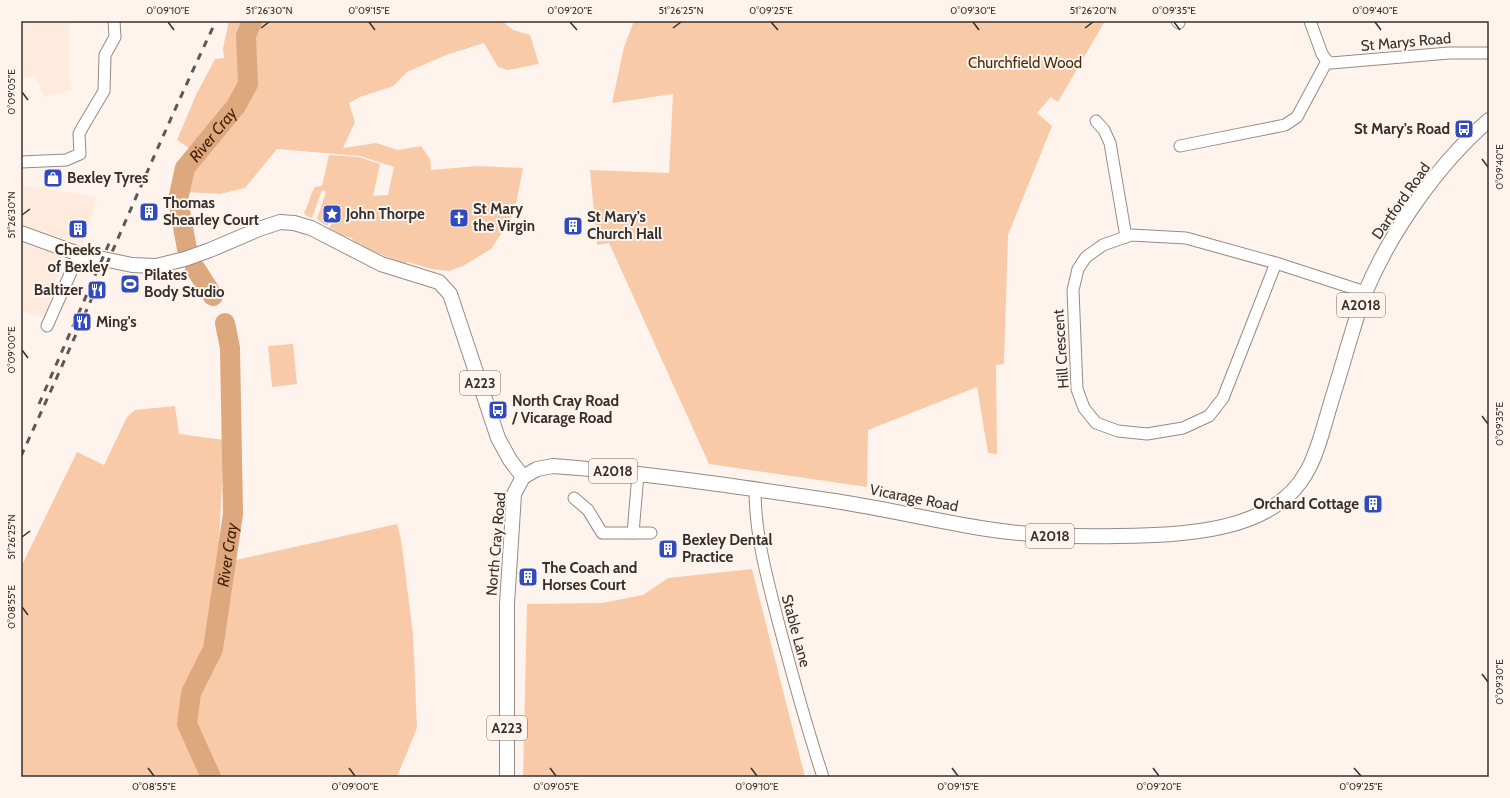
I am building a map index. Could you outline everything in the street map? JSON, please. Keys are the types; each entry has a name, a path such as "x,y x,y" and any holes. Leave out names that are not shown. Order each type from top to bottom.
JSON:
{"main road":[{"name":"Dartford Road","path":"1292,492 1306,473 1318,445 1365,292 1393,238 1429,186 1469,137 1489,120"},
{"name":"North Cray Road","path":"79,254 140,266 156,266 192,257 259,229 280,222 294,223 312,228 381,264 431,278 444,285 450,294 498,438 510,460 523,477 514,494 508,604 507,777"},
{"name":"A223","path":"21,233 79,254"},
{"name":"Vicarage Road","path":"523,477 537,469 553,466 705,481 755,490 876,507 987,529 1061,537 1180,535 1222,526 1256,516 1275,505 1292,492"}],"street":[{"path":"21,162 66,160 80,154 79,134 104,91 105,55 115,37 114,21"},
{"path":"1180,146 1285,125 1297,117 1327,60 1322,54 1310,21"},
{"name":"St Marys Road","path":"1327,60 1331,63 1449,53 1489,53"},
{"path":"1096,121 1104,130 1110,143 1126,236"},
{"name":"Hill Crescent","path":"1276,263 1223,398 1209,416 1183,428 1147,434 1118,431 1096,423 1084,408 1077,389 1072,290 1078,269 1086,257 1104,245 1126,236 1149,235 1186,238 1276,263 1365,292"},
{"path":"47,326 79,254"},
{"path":"633,533 638,474"},
{"name":"Stable Lane","path":"755,490 755,515 765,568 802,712 823,777"},
{"path":"574,498 588,510 602,533 651,533"}],"shaded area":[{"path":"21,21 69,21 69,64 71,90 44,97 35,75 21,79"},
{"path":"21,185 97,197 83,245 21,224"},
{"path":"21,243 63,256 48,307 43,315 36,316 21,310"}],"green space":[{"path":"229,21 502,21 513,30 530,35 539,64 508,70 498,67 484,43 446,55 407,72 393,86 360,97 349,103 355,122 343,148 376,143 398,150 421,146 430,159 431,170 478,166 523,168 516,204 510,221 491,249 463,266 449,271 432,269 407,262 405,264 363,247 360,243 359,245 351,238 341,235 329,228 336,217 334,215 327,226 317,219 326,192 322,190 312,218 305,215 304,212 313,190 315,187 322,186 329,155 359,157 380,164 373,196 388,195 394,167 360,156 277,149 245,188 220,194 186,192 188,173 198,160 190,149 177,140 196,95 215,59 224,58 223,48"},
{"name":"Churchfield Wood","path":"634,21 1105,21 1058,102 1051,97 1037,113 1052,126 1008,235 1004,364 996,365 997,454 988,453 977,387 868,430 867,487 709,464 609,243 597,245 590,170 669,173 673,94 612,103 624,47"},
{"path":"293,344 297,384 272,387 268,346"},
{"path":"175,406 179,434 224,440 218,564 397,524 401,539 413,634 417,728 397,777 21,777 21,567 77,452 104,465 127,417 135,410"},
{"path":"752,569 805,777 523,777 527,604 602,603 643,595 668,578"}],"waterway":[{"name":"River Cray","path":"187,249 178,200 185,168 236,106 248,84 246,36 252,21"},
{"name":"River Cray","path":"195,268 213,296"},
{"name":"River Cray","path":"211,777 187,724 191,693 213,649 233,514 230,348 225,323"}],"railway":[{"path":"21,456 166,129 216,21"},
{"path":"39,404 111,239"}],"place":[{"name":"St Mary's Road","path":"1464,129"},
{"name":"Bexley Tyres","path":"53,178"},
{"name":"Thomas Shearley Court","path":"149,212"},
{"name":"John Thorpe","path":"332,214"},
{"name":"St Mary the Virgin","path":"459,218"},
{"name":"St Mary's Church Hall","path":"573,226"},
{"name":"Cheeks of Bexley","path":"78,229"},
{"name":"Pilates Body Studio","path":"130,284"},
{"name":"Baltizer","path":"97,290"},
{"name":"Ming's","path":"82,322"},
{"name":"North Cray Road / Vicarage Road","path":"498,410"},
{"name":"Orchard Cottage","path":"1373,504"},
{"name":"Bexley Dental Practice","path":"668,549"},
{"name":"The Coach and Horses Court","path":"528,577"}]}
